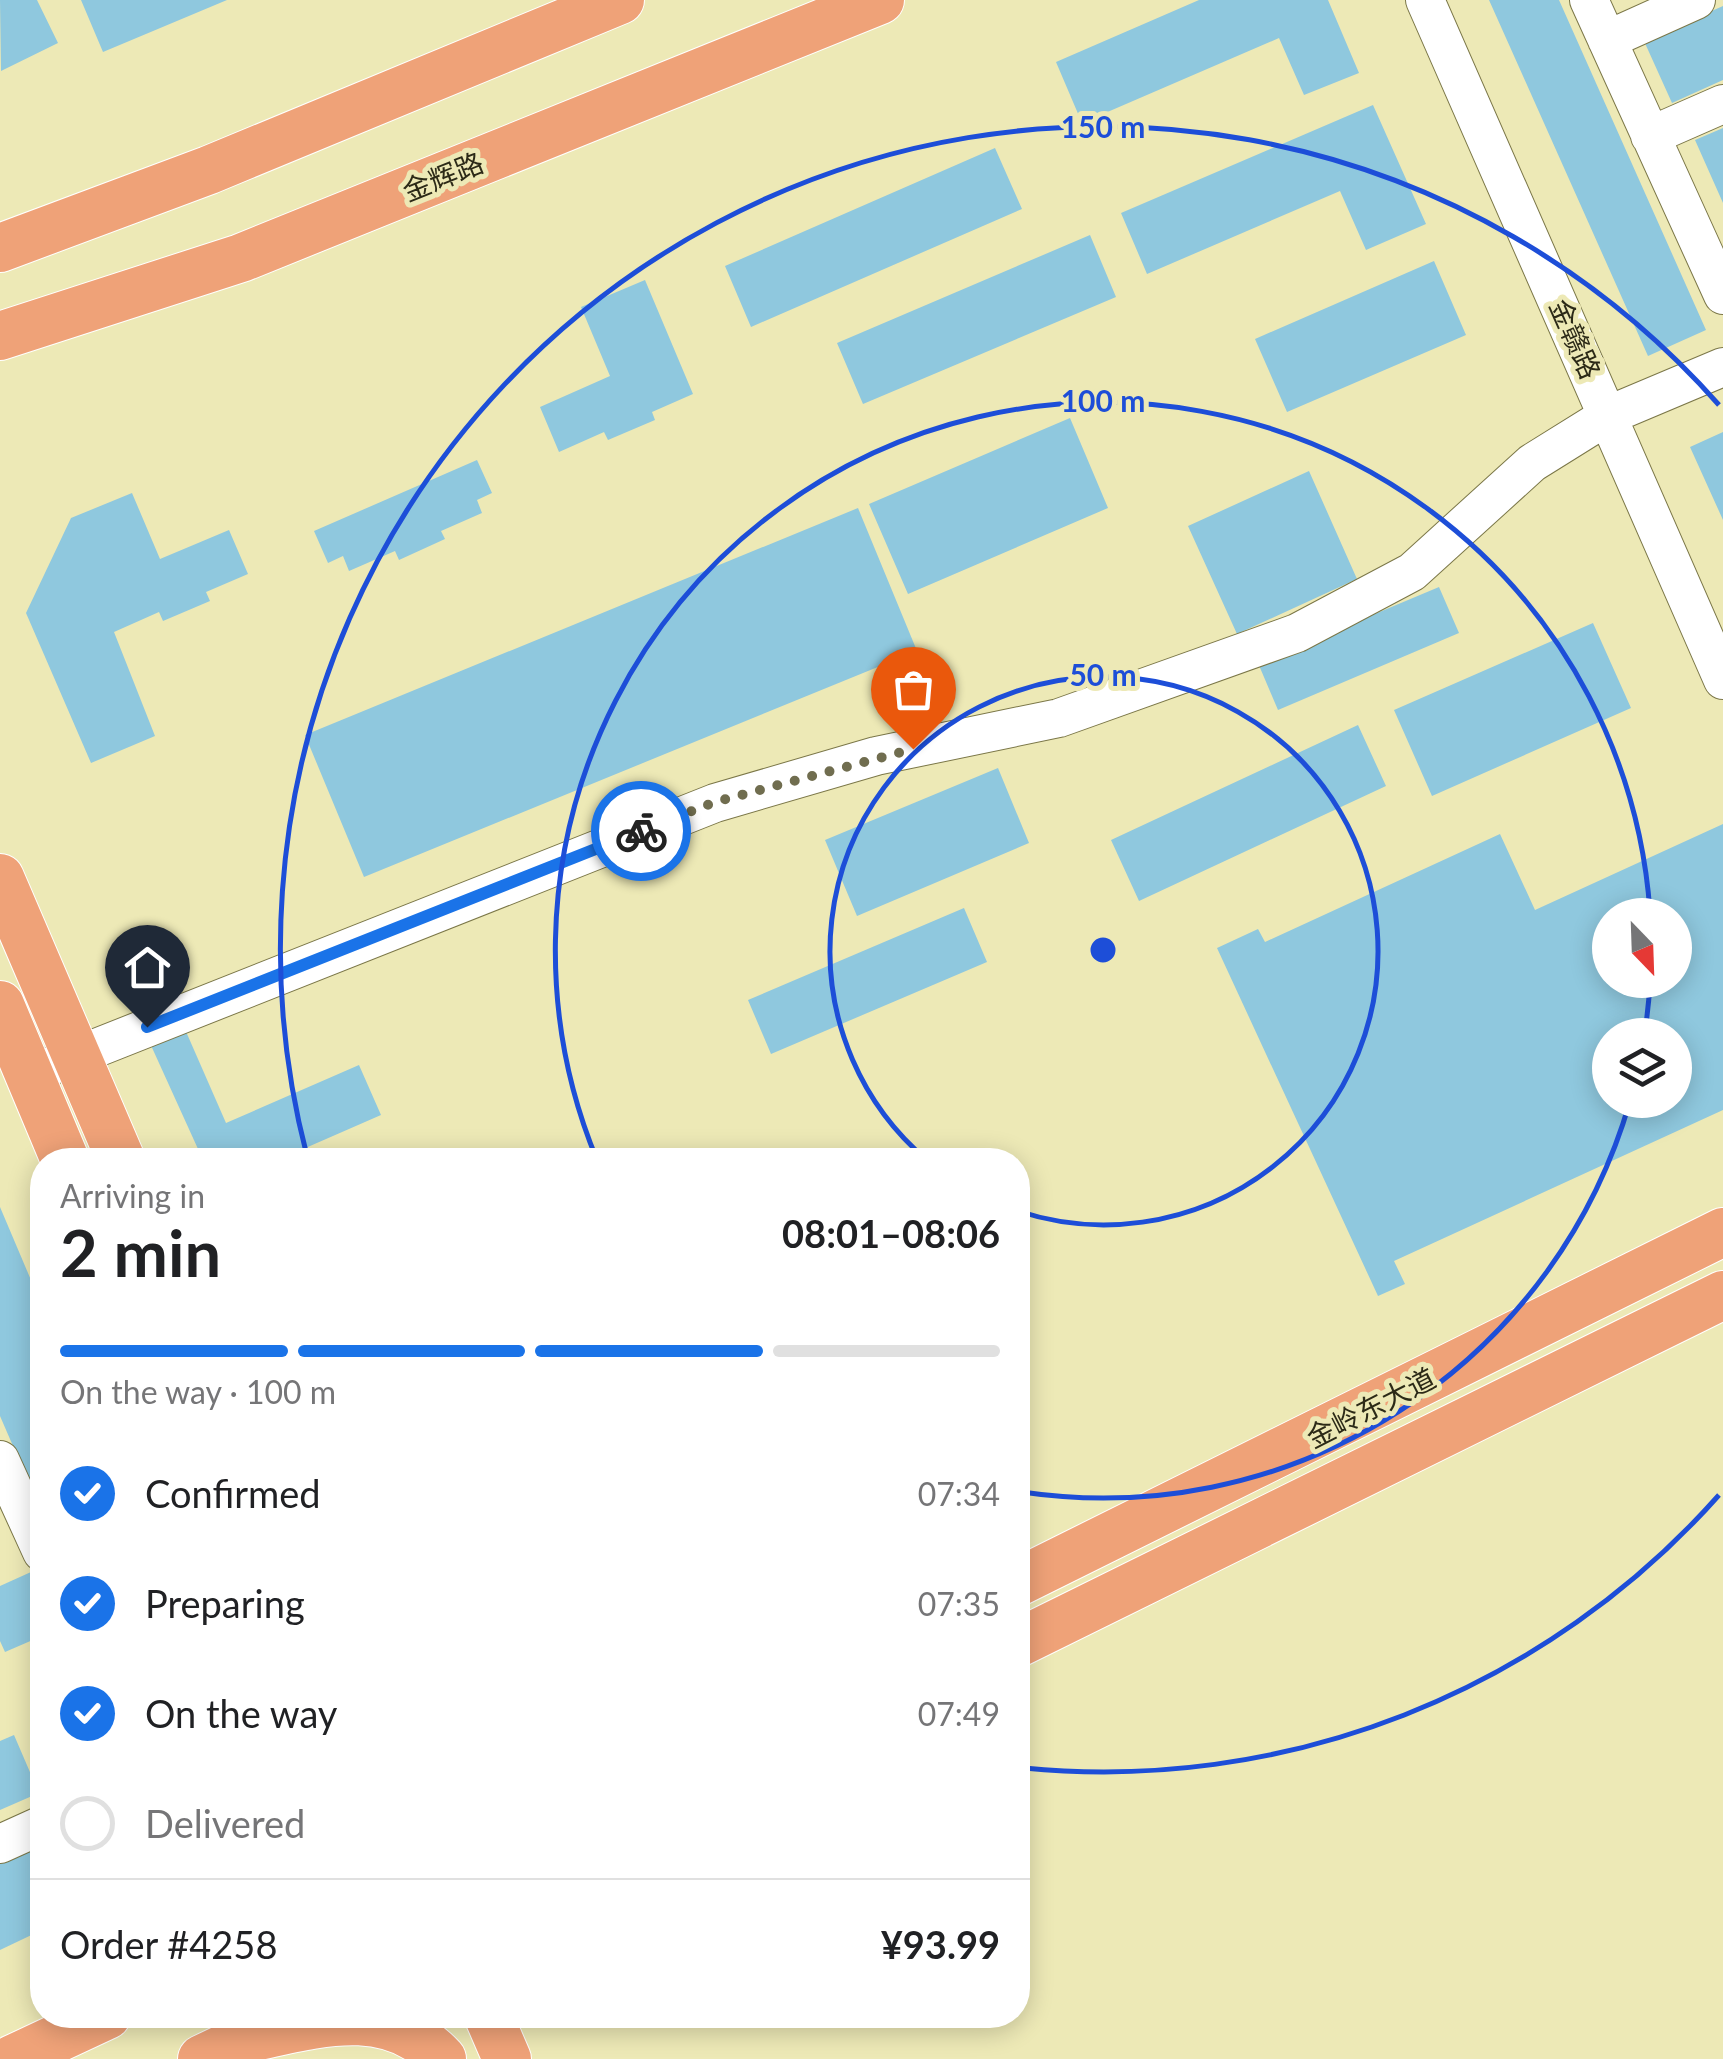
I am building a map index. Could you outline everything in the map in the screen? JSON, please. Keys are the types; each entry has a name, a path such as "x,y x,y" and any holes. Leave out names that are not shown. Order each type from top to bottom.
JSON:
{"main road":[{"path":"0,248 209,170 620,0"},
{"name":"金辉路","path":"0,336 241,258 880,0"},
{"path":"0,878 115,1148"},
{"path":"0,1005 60,1148"},
{"name":"金岭东大道","path":"1030,1576 1723,1232"},
{"name":"金岭东大道","path":"1030,1637 1723,1295"},
{"path":"1094,1546 1118,1592"},
{"path":"13,2059 79,2028"},
{"path":"202,2059 267,2028"},
{"path":"246,2039 300,2028"},
{"path":"403,2028 442,2059"},
{"path":"444,2028 458,2059"},
{"path":"494,2028 507,2059"},
{"path":"516,2059 520,2028"}],"street":[{"name":"金赣路","path":"1425,0 1723,680"},
{"path":"1589,0 1650,136 1711,235 1723,296"},
{"path":"1607,40 1696,0"},
{"path":"1650,136 1723,104"},
{"path":"28,1075 715,802 876,756 1059,718 1297,633 1412,572 1532,464 1609,415 1723,366"},
{"path":"0,1460 30,1526"},
{"path":"0,1844 30,1830"}],"building":[{"path":"0,0 37,0 58,43 1,71"},
{"path":"81,0 227,0 103,52"},
{"path":"1199,0 1328,0 1359,73 1304,95 1279,38 1082,123 1056,62"},
{"path":"1489,0 1559,0 1706,330 1648,356"},
{"path":"1723,6 1723,80 1672,103 1644,41"},
{"path":"1373,105 1426,224 1366,250 1340,191 1147,274 1121,213"},
{"path":"1723,128 1723,203 1695,140"},
{"path":"995,148 1022,209 751,327 725,266"},
{"path":"1090,235 1116,297 863,404 837,343"},
{"path":"1434,261 1466,335 1287,412 1255,339"},
{"path":"645,280 693,394 652,412 655,420 608,440 604,432 559,452 540,407 610,376 581,307"},
{"path":"1070,418 1108,508 908,594 869,504"},
{"path":"1723,432 1723,520 1690,447"},
{"path":"477,460 492,493 477,500 482,513 441,531 445,539 399,560 395,551 349,571 343,556 328,563 314,531"},
{"path":"1309,471 1357,579 1237,634 1188,526"},
{"path":"132,493 160,559 229,530 248,574 206,592 210,601 163,621 159,612 114,632 155,736 91,763 26,613 71,518"},
{"path":"858,508 917,651 364,877 305,735"},
{"path":"1439,587 1459,633 1278,710 1258,663"},
{"path":"1593,623 1631,708 1432,796 1394,710"},
{"path":"1358,725 1386,786 1139,901 1111,840"},
{"path":"998,768 1029,843 857,916 825,840"},
{"path":"1723,824 1723,1110 1394,1261 1405,1284 1378,1296 1217,948 1258,929 1265,942 1500,834 1535,910"},
{"path":"964,908 987,962 771,1054 748,1000"},
{"path":"184,1027 226,1123 359,1065 381,1115 305,1148 198,1148 149,1041"},
{"path":"0,1207 30,1278 30,1485 0,1416"},
{"path":"30,1572 30,1641 5,1652 0,1641 0,1586"},
{"path":"14,1735 30,1772 30,1797 0,1810 0,1741"},
{"path":"30,1844 30,1936 0,1950 0,1858"}],"way so far":[{"path":"641,831 715,802 913,749"}],"route":[{"path":"147,1027 641,831"}]}
